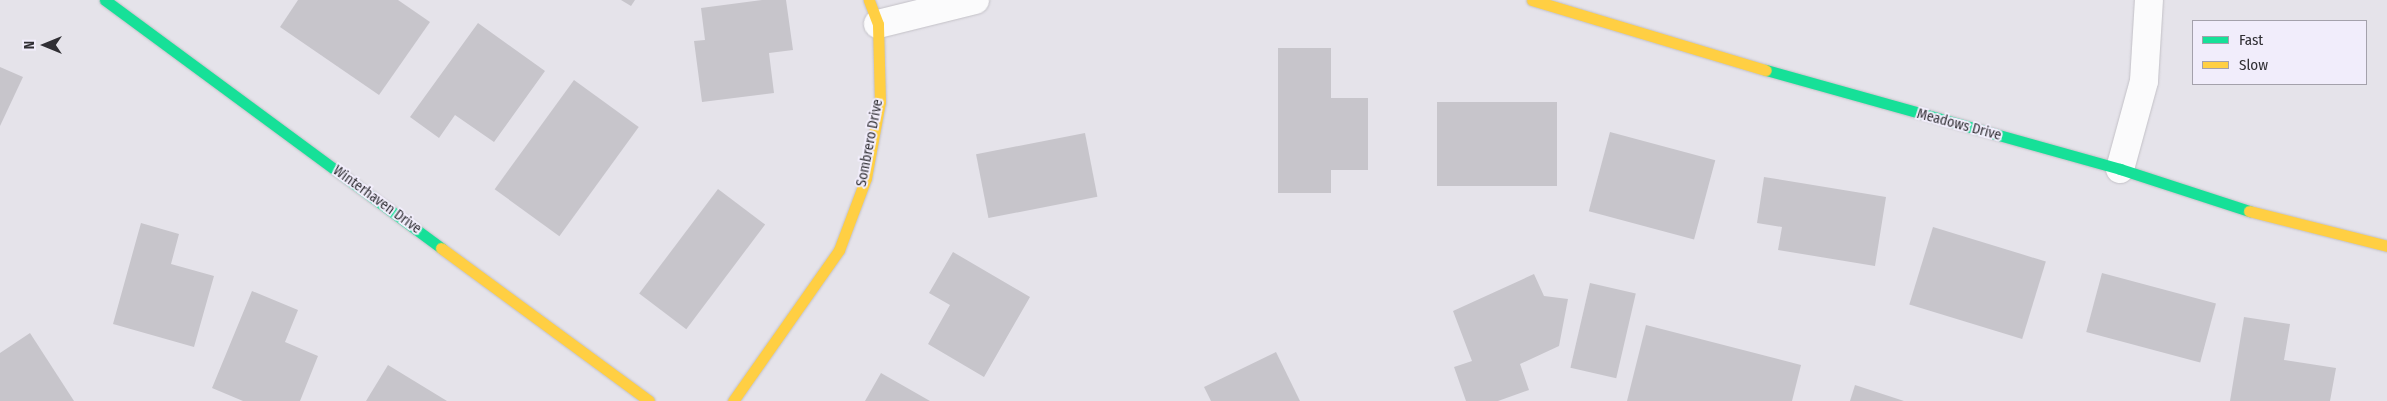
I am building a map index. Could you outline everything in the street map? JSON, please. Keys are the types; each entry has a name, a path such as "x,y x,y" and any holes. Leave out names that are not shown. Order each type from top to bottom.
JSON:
{"street":[{"name":"Winterhaven Drive","path":"105,0 648,401"},
{"path":"873,12 975,0"},
{"name":"Meadows Drive","path":"1532,0 1650,38 2120,169 2285,222 2387,246"},
{"path":"2120,169 2144,81 2149,0"},
{"name":"Sombrero Drive","path":"733,401 839,250 866,178 880,102 873,12"}],"building":[{"path":"298,0 398,0 430,22 379,95 280,27"},
{"path":"621,0 635,0 631,6"},
{"path":"762,0 786,0 793,50 769,53 774,93 702,102 694,41 705,40 701,8"},
{"path":"478,23 545,71 494,142 455,115 439,138 410,117"},
{"path":"1278,48 1331,48 1331,98 1368,98 1368,170 1331,170 1331,193 1278,193"},
{"path":"0,67 23,77 0,126"},
{"path":"574,80 639,127 559,236 495,189"},
{"path":"1437,102 1557,102 1557,186 1437,186"},
{"path":"1610,132 1715,160 1694,239 1589,211"},
{"path":"1085,133 1097,197 988,218 976,154"},
{"path":"1764,177 1886,197 1875,266 1778,250 1782,227 1757,223"},
{"path":"718,189 765,225 686,329 639,294"},
{"path":"141,223 179,234 171,264 214,276 194,347 113,324"},
{"path":"1933,227 2046,261 2022,339 1909,304"},
{"path":"953,252 1030,297 984,377 928,344 950,305 929,293"},
{"path":"2102,273 2216,304 2200,362 2086,332"},
{"path":"1534,274 1544,296 1568,299 1559,346 1520,364 1529,390 1498,401 1466,401 1454,367 1472,361 1453,311"},
{"path":"1590,283 1636,294 1616,378 1570,368"},
{"path":"252,291 298,310 285,342 318,356 300,401 243,401 212,388"},
{"path":"2244,317 2290,324 2284,360 2336,368 2330,401 2230,401"},
{"path":"1646,325 1801,365 1792,401 1627,401"},
{"path":"30,333 74,401 0,401 0,353"},
{"path":"1276,352 1300,401 1211,401 1204,387"},
{"path":"388,365 447,401 366,401"},
{"path":"881,373 930,401 865,401"},
{"path":"1855,385 1904,401 1850,401"}],"traffic: fast":[{"path":"105,0 441,248"},
{"path":"1766,70 2120,169 2249,211"}],"traffic: slow":[{"path":"733,401 839,250 866,178 880,102 878,24 869,0"},
{"path":"1532,0 1766,70"},
{"path":"2249,211 2387,246"},
{"path":"441,248 649,401"}]}
